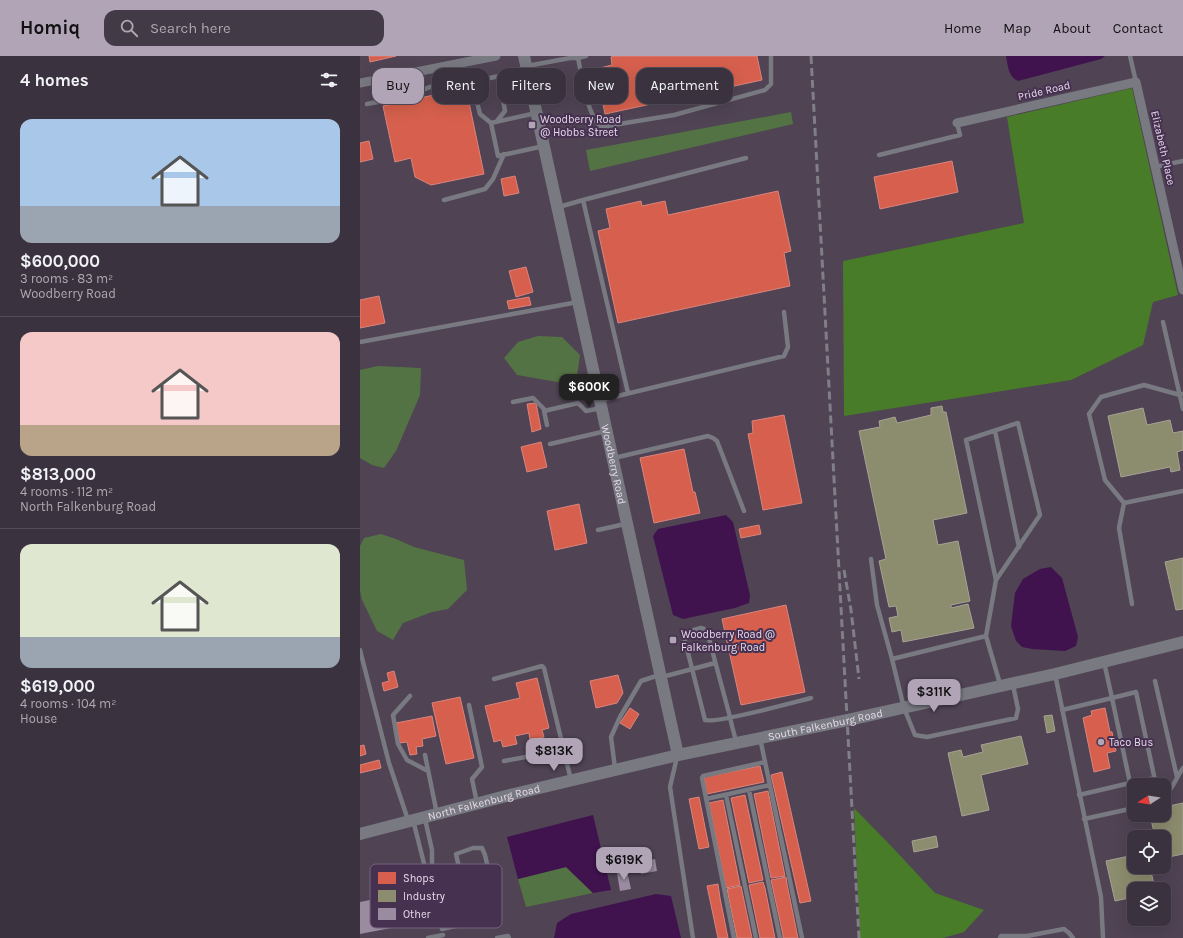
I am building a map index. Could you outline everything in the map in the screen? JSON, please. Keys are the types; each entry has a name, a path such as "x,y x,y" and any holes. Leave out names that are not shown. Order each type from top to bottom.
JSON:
{"street":[{"path":"360,83 459,60 496,56"},
{"name":"Woodberry Road","path":"525,61 678,755"},
{"name":"Pride Road","path":"957,123 1136,82"},
{"name":"Elizabeth Place","path":"1136,82 1183,290"},
{"name":"South Falkenburg Road","path":"678,755 904,708 1055,674 1183,642"},
{"name":"North Falkenburg Road","path":"361,832 678,755"}],"lane":[{"path":"525,61 578,58 586,56"},
{"path":"578,58 591,113 597,124 601,127 674,115 765,90 771,84 771,56"},
{"path":"1130,56 1136,82"},
{"path":"489,78 499,76 505,111 497,121"},
{"path":"367,104 411,94 432,85"},
{"path":"478,104 480,114 491,123 498,156 544,146"},
{"path":"491,123 536,113"},
{"path":"879,155 960,135 957,123"},
{"path":"444,200 485,189 493,179 504,154"},
{"path":"557,208 746,158"},
{"path":"1155,167 1183,161"},
{"path":"583,200 628,393"},
{"path":"360,342 578,302"},
{"path":"546,410 578,403 586,411 628,393 784,356 788,347 784,312"},
{"path":"1163,322 1181,394 1183,409"},
{"path":"1124,503 1105,480 1089,414 1101,397 1144,385 1181,394"},
{"path":"513,402 533,398 546,410"},
{"path":"546,410 544,411 547,425"},
{"path":"996,580 1040,515 1018,423 966,440 996,580 986,636 1000,686"},
{"path":"550,444 606,431"},
{"path":"995,431 1019,547"},
{"path":"612,458 708,436 713,438 717,441 744,511"},
{"path":"1124,503 1183,491"},
{"path":"1124,503 1119,528 1132,604"},
{"path":"598,530 627,524"},
{"path":"871,559 877,605 904,708 915,735 927,737 1016,718 1018,709 1013,683"},
{"path":"736,743 730,717 707,632 700,628 687,632 684,637 705,720 710,722 730,717 811,698"},
{"path":"892,660 986,636"},
{"path":"360,650 389,764 415,820 432,850 432,864"},
{"path":"1104,662 1129,778"},
{"path":"615,770 611,737 620,717 641,681 716,664"},
{"path":"494,679 542,666 544,668 571,780"},
{"path":"1055,674 1101,897 1103,938"},
{"path":"1155,681 1177,777"},
{"path":"1062,710 1136,692 1155,778"},
{"path":"410,696 393,715 398,744 406,760 428,771"},
{"path":"469,705 482,766 472,779 477,804"},
{"path":"760,738 802,938"},
{"path":"504,761 564,750"},
{"path":"425,755 437,814"},
{"path":"678,755 670,787 693,938"},
{"path":"734,938 702,778 703,776 765,762"},
{"path":"1171,790 1183,768"},
{"path":"1079,795 1127,784"},
{"path":"706,799 770,786"},
{"path":"750,790 780,938"},
{"path":"726,795 756,938"},
{"path":"1084,819 1127,810"},
{"path":"415,820 425,864"},
{"path":"458,864 456,854 473,848 482,848 487,864"},
{"path":"442,929 446,928"},
{"path":"1000,938 1001,936 1018,937 1064,929 1073,938"},
{"path":"428,938 443,935"},
{"path":"497,938 508,936 509,938"}],"green space":[{"path":"1132,88 1178,295 1153,302 1143,345 1071,380 844,416 843,261 1024,223 1007,117"},
{"path":"791,112 793,124 590,171 586,150"},
{"path":"538,336 562,337 580,355 577,376 569,384 517,375 504,358 518,342"},
{"path":"378,366 421,368 420,395 396,451 384,468 372,465 360,458 360,370"},
{"path":"381,534 414,547 464,560 467,590 448,609 432,612 403,623 393,640 377,631 362,600 360,591 360,546 364,538"},
{"path":"854,808 935,893 984,910 964,932 943,938 860,938"},
{"path":"566,867 593,893 526,907 518,879"}],"shaded area":[{"path":"1006,56 1105,56 1101,59 1018,81 1010,74"},
{"path":"726,515 733,522 750,595 749,603 735,608 683,619 673,615 653,536 658,529"},
{"path":"1051,567 1062,578 1078,637 1076,646 1065,651 1022,647 1016,641 1011,626 1015,593 1023,579 1040,569"},
{"path":"593,815 611,890 593,893 566,867 518,879 507,837"},
{"path":"656,894 671,896 681,938 554,938 557,923 571,914"}],"building: Shops":[{"path":"369,56 396,56 370,62"},
{"path":"757,56 762,80 733,86 733,68 636,68 636,104 651,104 605,114 603,104 628,104 628,68 600,68 612,65 611,57"},
{"path":"432,95 432,104 469,104 484,174 431,185 415,177 411,158 395,162 383,106 392,104 424,104 424,97"},
{"path":"369,141 373,159 360,162 360,143"},
{"path":"952,161 958,192 880,209 874,177"},
{"path":"515,176 519,193 504,196 501,179"},
{"path":"778,191 791,251 784,253 790,286 618,323 598,231 610,228 606,209 641,201 642,206 665,201 668,215"},
{"path":"526,267 533,292 516,297 509,271"},
{"path":"379,296 385,323 360,328 360,300"},
{"path":"529,297 531,305 509,309 507,301"},
{"path":"536,403 541,429 532,432 527,404"},
{"path":"784,415 802,503 763,510 748,434 753,433 752,421"},
{"path":"541,442 547,467 527,472 521,447"},
{"path":"684,449 693,492 695,492 700,513 654,523 640,458"},
{"path":"579,504 587,543 555,550 547,511"},
{"path":"759,525 761,534 741,538 739,529"},
{"path":"786,605 805,692 741,705 722,619"},
{"path":"394,671 398,687 384,691 382,683 389,681 387,673"},
{"path":"618,675 623,693 617,703 596,708 590,681"},
{"path":"537,678 549,728 542,730 544,737 530,740 529,733 515,736 517,744 503,747 501,740 494,742 485,706 520,698 516,683"},
{"path":"460,697 474,758 446,764 432,703"},
{"path":"630,708 639,714 630,729 620,723"},
{"name":"Taco Bus","path":"1105,708 1116,751 1107,753 1110,768 1094,772 1083,718 1092,715 1091,711"},
{"path":"432,716 436,736 422,739 423,746 416,747 417,754 410,755 407,742 400,743 396,723"},
{"path":"364,745 366,754 360,756 360,746"},
{"path":"379,760 381,768 360,773 360,765"},
{"path":"760,766 764,782 707,794 704,777"},
{"path":"782,772 811,901 800,903 771,775"},
{"path":"768,791 785,876 771,878 754,794"},
{"path":"745,795 763,880 749,883 731,798"},
{"path":"699,797 709,847 699,849 689,799"},
{"path":"723,800 740,885 726,888 709,803"},
{"path":"786,877 798,938 783,938 771,880"},
{"path":"763,882 775,938 760,938 749,885"},
{"path":"718,884 728,938 718,938 707,886"},
{"path":"741,886 752,938 737,938 727,889"}],"building: Industry":[{"path":"942,406 943,412 946,412 967,513 933,520 938,545 958,541 970,601 951,605 951,608 968,604 974,628 903,642 901,630 892,632 889,618 898,616 896,606 889,607 879,561 886,559 859,431 880,427 879,421 895,417 897,423 931,415 931,408"},
{"path":"1143,408 1147,425 1170,420 1173,433 1183,431 1183,450 1177,452 1180,470 1171,472 1170,467 1121,477 1108,416"},
{"path":"1183,558 1183,609 1176,610 1165,562"},
{"path":"1052,715 1055,731 1047,733 1044,716"},
{"path":"1021,736 1028,764 981,775 989,810 962,816 948,753 961,750 963,757 983,752 981,745"},
{"path":"1183,803 1183,854 1171,857 1171,830 1153,830 1152,822 1171,822 1171,806"},
{"path":"936,836 938,847 914,852 912,841"},
{"path":"1127,856 1127,874 1152,874 1153,882 1127,882 1127,898 1115,901 1106,861"}],"building: Other":[{"path":"655,859 657,871 641,874 639,862"},
{"path":"627,871 631,889 620,891 617,873"},
{"path":"370,900 370,928 391,928 360,934 360,902"}],"railway":[{"path":"811,56 859,938"},
{"path":"844,570 851,610 859,679"}],"place":[{"name":"Woodberry Road @ Hobbs Street","path":"532,125"},
{"name":"Woodberry Road @ Falkenburg Road","path":"673,640"},
{"name":"Taco Bus","path":"1101,742"}]}
